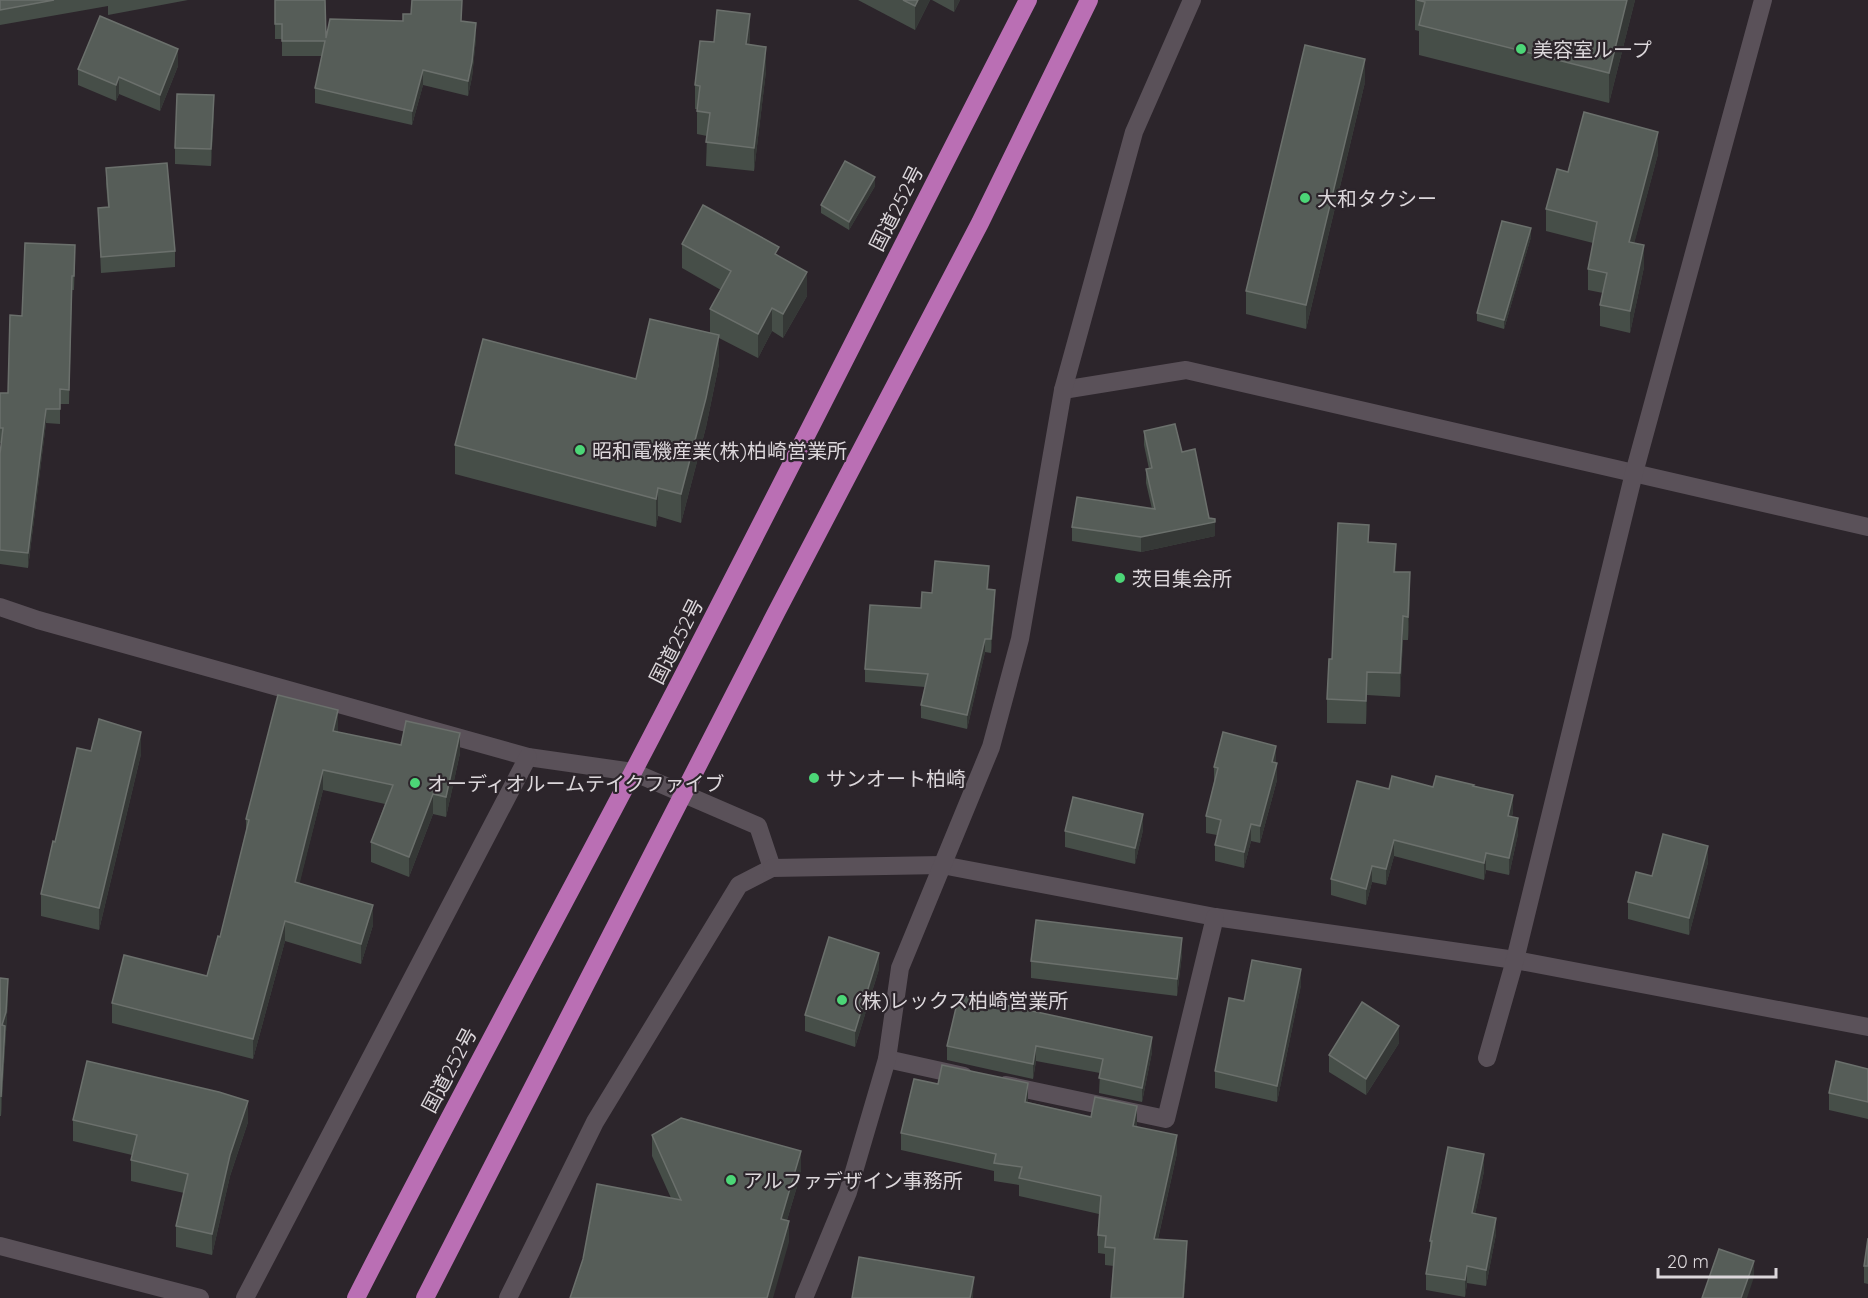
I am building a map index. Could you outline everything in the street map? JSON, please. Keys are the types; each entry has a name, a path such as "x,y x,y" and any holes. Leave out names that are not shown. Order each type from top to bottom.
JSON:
{"highway":[{"name":"国道252号","path":"356,1298 441,1132 774,501 1028,0"},
{"path":"425,1298 804,558 980,223 1089,0"},
{"path":"343,1298 441,1132"}],"street":[{"path":"804,1298 848,1192 887,1059 900,968 991,747 1020,639 1063,390 1134,132 1192,0"},
{"path":"1487,1058 1515,960 1634,473 1763,0"},
{"path":"1063,390 1186,370 1868,527"},
{"path":"0,608 528,757 633,772 758,826 772,868"},
{"path":"245,1298 528,757"},
{"path":"508,1298 595,1122 739,885 772,868 942,865 1215,917 1515,960 1868,1027"},
{"path":"887,1059 1166,1119 1215,917"},
{"path":"0,1246 200,1298"}],"building":[{"path":"0,0 54,0 0,10"},
{"path":"275,0 325,0 326,38 330,19 403,21 403,14 411,14 412,0 462,0 461,21 476,23 468,81 423,70 412,111 315,88 325,41 282,41 282,24 275,24"},
{"path":"903,0 918,0 915,6"},
{"path":"1417,0 1627,0 1609,73 1419,25 1425,2"},
{"path":"717,10 750,14 746,44 766,47 754,148 706,142 710,113 697,111 700,86 695,85 700,41 714,42"},
{"path":"100,16 178,49 160,95 119,77 116,85 78,69"},
{"name":"大和タクシー","path":"1305,45 1365,59 1306,305 1246,291"},
{"path":"177,94 214,95 211,149 175,148"},
{"path":"1584,112 1658,132 1629,242 1644,245 1630,311 1600,305 1607,273 1588,269 1597,222 1546,209 1557,169 1568,172"},
{"path":"845,161 875,177 849,222 821,205"},
{"path":"167,163 175,251 101,257 98,208 109,207 106,168"},
{"path":"703,205 779,247 775,254 807,272 783,314 772,308 758,334 710,309 731,271 682,244"},
{"path":"1502,221 1531,228 1504,320 1477,313"},
{"path":"25,243 75,245 69,390 60,389 60,409 46,409 28,553 0,550 0,454 3,428 0,428 0,393 8,393 10,315 22,316"},
{"name":"昭和電機産業(株)柏崎営業所","path":"650,319 719,335 706,398 681,494 658,488 656,499 455,445 483,339 636,379"},
{"path":"1175,424 1182,452 1195,449 1209,518 1215,519 1215,522 1141,537 1072,527 1077,497 1155,509 1146,469 1152,468 1144,431"},
{"path":"1338,523 1369,525 1368,542 1396,544 1394,572 1410,572 1408,617 1403,616 1400,673 1367,672 1366,701 1327,699 1329,659 1332,659"},
{"path":"935,561 989,566 987,589 995,590 991,639 985,639 967,715 921,705 928,674 865,669 870,605 921,608 922,592 932,593"},
{"path":"278,695 338,710 333,731 401,745 406,721 460,733 446,797 433,794 409,857 371,842 393,785 323,770 295,882 373,905 361,944 285,921 253,1039 112,1003 124,955 207,976 218,936 220,937 249,820 246,819"},
{"path":"99,719 141,732 99,908 41,894 77,748 91,751"},
{"path":"1223,732 1276,746 1272,762 1277,763 1260,826 1251,824 1244,852 1215,845 1221,820 1206,816 1218,768 1214,767"},
{"path":"1392,776 1433,787 1436,776 1513,795 1508,816 1518,818 1509,858 1486,853 1484,863 1394,840 1386,869 1372,866 1366,889 1331,879 1357,781 1389,789"},
{"path":"1073,797 1143,814 1135,848 1065,831"},
{"path":"1663,834 1708,846 1689,918 1628,902 1636,872 1652,876"},
{"path":"1036,920 1182,938 1177,979 1031,961"},
{"name":"(株)レックス柏崎営業所","path":"829,937 879,953 855,1031 805,1015"},
{"path":"1252,960 1301,969 1277,1086 1215,1071 1229,998 1244,1001"},
{"path":"0,978 8,979 6,1012 2,1025 5,1026 1,1097"},
{"path":"959,995 1152,1037 1142,1088 1099,1078 1103,1059 1036,1046 1033,1064 947,1046"},
{"path":"1362,1002 1399,1026 1366,1079 1329,1055"},
{"path":"87,1061 248,1101 230,1155 212,1234 176,1226 188,1174 131,1160 137,1135 73,1120"},
{"path":"1836,1061 1868,1069 1868,1102 1829,1093"},
{"path":"942,1065 1028,1083 1025,1102 1091,1117 1095,1097 1137,1106 1133,1126 1177,1135 1154,1239 1187,1241 1183,1298 1111,1298 1115,1248 1105,1247 1106,1236 1098,1235 1101,1196 1019,1178 1022,1167 994,1163 996,1154 901,1133 914,1079 938,1084"},
{"path":"681,1118 801,1151 781,1219 789,1221 767,1298 570,1298 583,1259 597,1184 681,1200 652,1135"},
{"path":"1448,1147 1484,1154 1472,1213 1496,1218 1486,1270 1467,1266 1465,1280 1426,1274"},
{"path":"1868,1238 1868,1266 1864,1266"},
{"path":"1719,1249 1754,1261 1741,1298 1702,1298"},
{"path":"859,1257 974,1277 970,1298 852,1298"}],"place":[{"name":"美容室ループ","path":"1521,49"},
{"name":"大和タクシー","path":"1305,198"},
{"name":"昭和電機産業(株)柏崎営業所","path":"580,450"},
{"name":"茨目集会所","path":"1120,578"},
{"name":"サンオート柏崎","path":"814,778"},
{"name":"オーディオルームテイクファイブ","path":"415,783"},
{"name":"(株)レックス柏崎営業所","path":"842,1000"},
{"name":"アルファデザイン事務所","path":"731,1180"}]}
